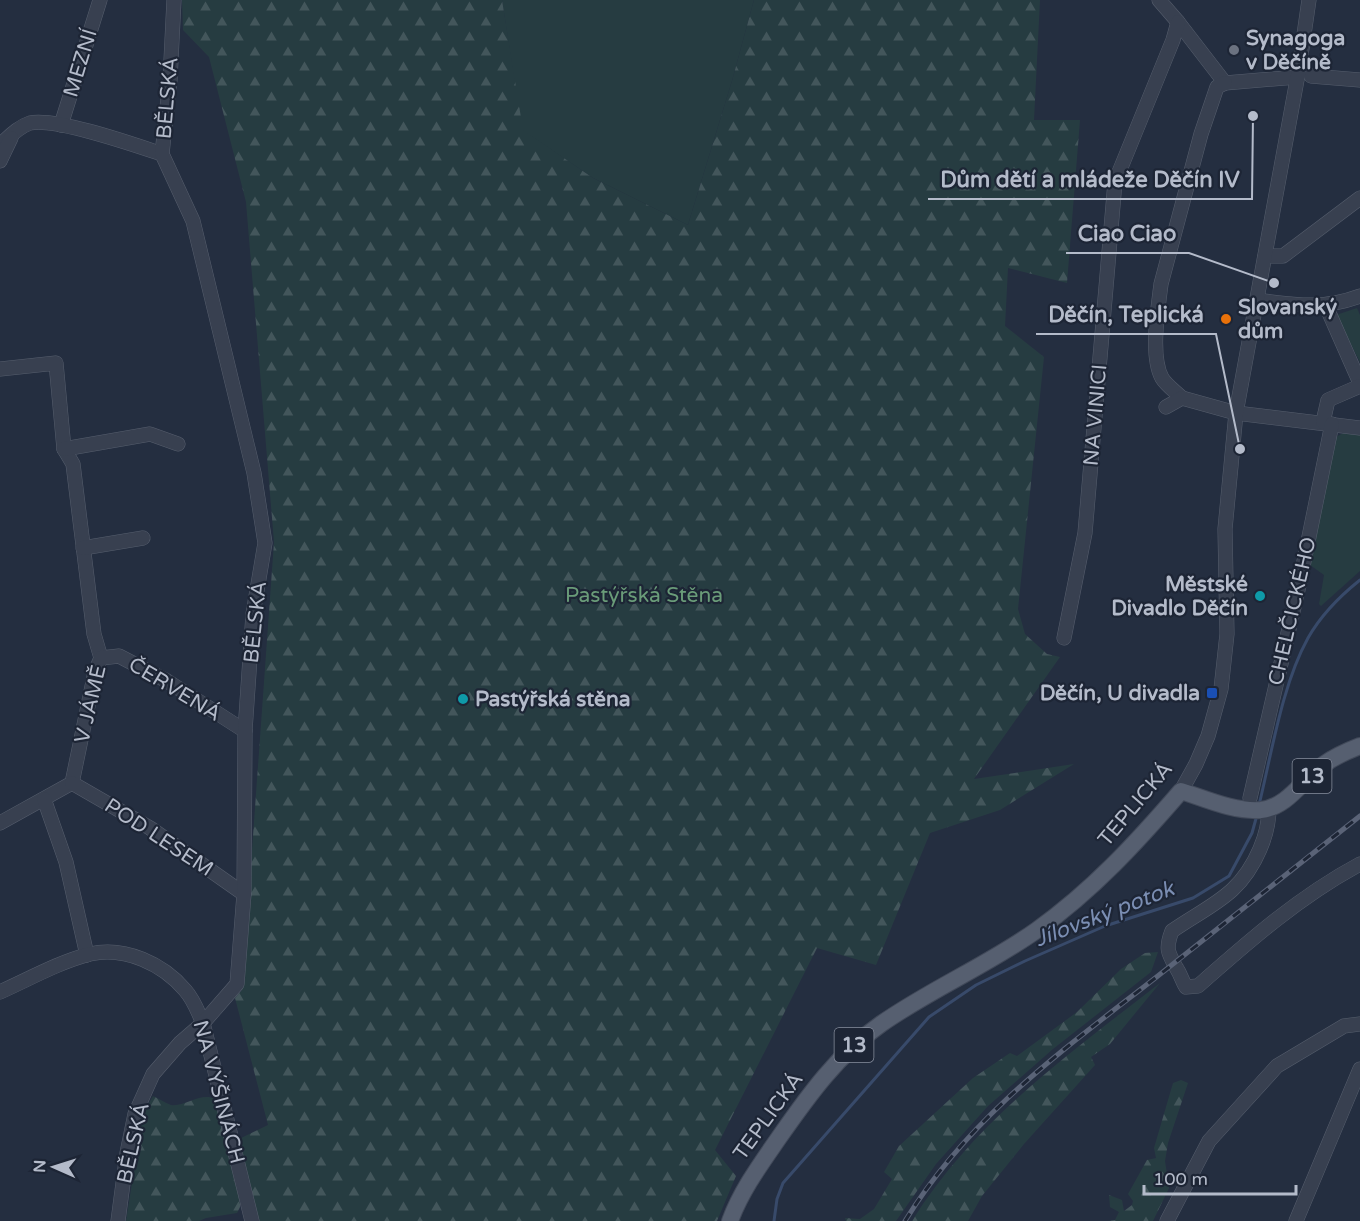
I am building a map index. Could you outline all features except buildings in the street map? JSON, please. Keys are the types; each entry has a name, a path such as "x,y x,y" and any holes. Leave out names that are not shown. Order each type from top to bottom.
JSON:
{"main road":[{"name":"13","path":"1181,791 1231,807 1249,804 1267,809 1285,800 1321,766 1338,755 1360,746"},
{"name":"TEPLICKÁ","path":"730,1221 750,1180 803,1103 843,1055 882,1023 1011,947 1066,908 1120,860 1181,791"}],"street":[{"name":"MEZNÍ","path":"61,125 100,0"},
{"name":"BĚLSKÁ","path":"118,1221 135,1114 153,1074 237,984 244,894 246,731 254,614 265,543 254,473 194,221 162,154 170,80 174,0"},
{"name":"TEPLICKÁ","path":"1181,791 1208,736 1221,689 1227,634 1225,529 1236,413 1265,256 1304,76 1309,0"},
{"path":"1163,3 1225,83"},
{"name":"NA VINICI","path":"1064,638 1085,533 1115,182 1173,40 1178,22"},
{"path":"1360,81 1304,76 1225,83 1218,87 1201,134 1161,284 1156,356 1162,379 1182,398 1236,413 1360,428"},
{"path":"0,145 18,129 31,123 48,122 109,137 162,154"},
{"path":"0,161 14,133"},
{"path":"1265,256 1283,256 1360,198"},
{"path":"1257,300 1326,306 1359,299"},
{"path":"1326,306 1360,384"},
{"name":"V JÁMĚ","path":"0,369 56,363 64,449 73,464 94,634 101,658 95,672 72,783"},
{"name":"CHELČICKÉHO","path":"1249,804 1300,581 1328,423 1328,400 1360,384"},
{"path":"1166,407 1182,398"},
{"path":"64,449 150,434 178,444"},
{"path":"83,548 143,538"},
{"name":"ČERVENÁ","path":"101,658 119,656 167,681 246,731"},
{"path":"0,823 72,783"},
{"name":"POD LESEM","path":"72,783 150,828 244,894"},
{"path":"44,799 66,862 87,955"},
{"path":"1267,809 1269,825 1267,832 1246,878 1231,893 1172,931 1168,942 1169,957 1186,987 1198,986 1271,922 1337,876 1360,864"},
{"name":"NA VÝŠINÁCH","path":"0,992 87,955 98,953 120,953 155,964 164,970 186,990 203,1023 252,1221"},
{"path":"1167,1221 1209,1141 1278,1066 1344,1026 1360,1024"},
{"path":"1296,1221 1360,1069"}],"green space":[{"name":"Pastýřská Stěna","path":"182,0 502,0 523,130 593,178 688,225 754,0 1040,0 1034,120 1080,120 1067,283 1008,268 1005,326 1044,357 1018,609 1025,634 1047,654 1060,657 974,779 1074,764 1000,810 930,833 876,965 817,948 715,1150 736,1176 717,1221 259,1221 237,1140 268,1125 235,998 242,990 274,542 246,202 209,57 183,30"},
{"path":"502,0 754,0 688,225 593,178 522,130"},
{"path":"1357,308 1360,315 1360,362 1336,315"},
{"path":"1345,432 1360,435 1360,571 1321,606 1319,604 1324,575 1310,565 1334,442 1336,437"},
{"path":"1158,952 1151,972 1053,1049 988,1106 936,1164 896,1221 846,1221 845,1218 860,1219 874,1209 892,1179 884,1172 899,1146 973,1078 1010,1053 1017,1056 1077,1012 1121,969 1145,953"},
{"path":"1160,983 1110,1044 1091,1057 1095,1065 1024,1144 982,1196 968,1221 912,1221 937,1185 994,1120 1058,1063"},
{"path":"1181,1080 1188,1083 1168,1143 1165,1161 1169,1188 1153,1221 1108,1221 1115,1220 1119,1212 1110,1207 1109,1195 1122,1200 1124,1211 1132,1205 1133,1201 1128,1194 1147,1160 1156,1158 1154,1148 1173,1083"},
{"path":"153,1096 171,1105 204,1097 215,1099 240,1200 237,1213 199,1221 126,1221 143,1113"}],"waterway":[{"name":"Jílovský potok","path":"1259,805 1284,698 1299,656 1308,638 1325,614 1360,580"},
{"name":"Jílovský potok","path":"774,1221 777,1199 783,1183 929,1017 976,985 1025,961 1105,926 1193,898 1229,876 1252,833 1257,815"}],"railway":[{"path":"905,1221 930,1184 958,1150 1018,1089 1084,1033 1360,816"}],"place":[{"name":"Synagoga v Děčíně","path":"1234,50"},
{"name":"Dům dětí a mládeže Děčín IV","path":"1253,116"},
{"name":"Ciao Ciao","path":"1274,283"},
{"name":"Slovanský dům","path":"1226,319"},
{"name":"Děčín, Teplická","path":"1240,449"},
{"name":"Městské Divadlo Děčín","path":"1260,596"},
{"name":"Děčín, U divadla","path":"1212,693"},
{"name":"Pastýřská stěna","path":"463,699"}]}
